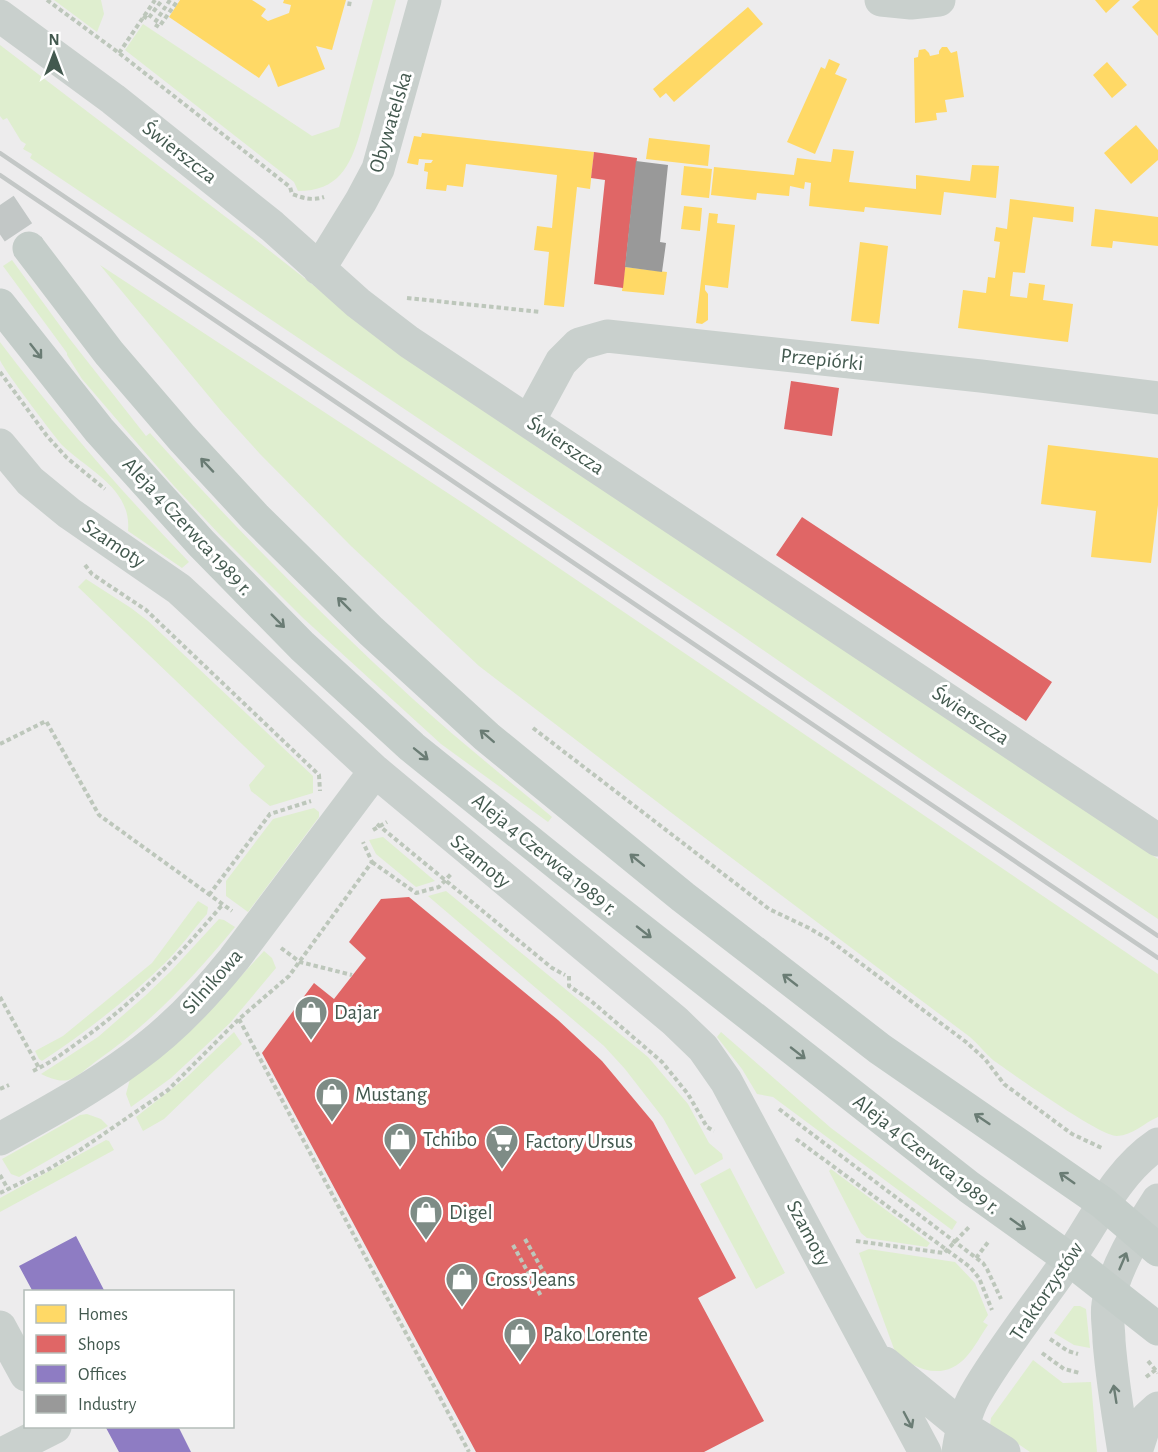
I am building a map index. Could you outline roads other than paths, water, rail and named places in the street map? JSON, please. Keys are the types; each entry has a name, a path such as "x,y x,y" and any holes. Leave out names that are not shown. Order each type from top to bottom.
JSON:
{"main road":[{"path":"29,248 109,353 182,438 255,517 371,631 487,737 683,897 880,1049 1103,1203 1148,1241"},
{"name":"Aleja 4 Czerwca 1989 r.","path":"0,306 99,430 201,543 302,646 412,747 969,1188 1069,1260 1158,1329"}],"street":[{"name":"Obywatelska","path":"319,268 378,169 425,0"},
{"path":"881,0 911,3 939,0"},
{"name":"Świerszcza","path":"0,16 122,106 272,226 358,303 409,342 1158,840"},
{"name":"Przepiórki","path":"529,421 561,362 579,344 607,336 1158,398"},
{"name":"Szamoty","path":"0,445 30,481 69,513 179,589 375,771 649,998 703,1048 726,1081 925,1452"},
{"name":"Silnikowa","path":"0,1139 41,1117 134,1057 201,997 234,959 375,771"},
{"name":"Traktorzystów","path":"960,1439 975,1396 1069,1260 1103,1203 1132,1166 1158,1144"},
{"path":"1124,1452 1111,1371 1107,1313 1111,1293 1148,1241 1158,1200"},
{"path":"0,1327 24,1371"},
{"name":"Szamoty","path":"871,1351 915,1389 960,1439 1004,1452"},
{"path":"915,1389 949,1392 988,1376"},
{"path":"1136,1452 1147,1418 1158,1408"},
{"path":"6,1452 53,1428"},
{"path":"55,1428 67,1452"}],"tunnel":[{"path":"0,205 29,248"}],"railway":[{"path":"0,153 1158,936"},
{"path":"0,175 1158,958"}],"place":[{"name":"Dajar","path":"311,1041"},
{"name":"Mustang","path":"332,1123"},
{"name":"Tchibo","path":"400,1168"},
{"name":"Factory Ursus","path":"502,1170"},
{"name":"Digel","path":"426,1241"},
{"name":"Cross Jeans","path":"462,1308"},
{"name":"Pako Lorente","path":"520,1363"}]}
